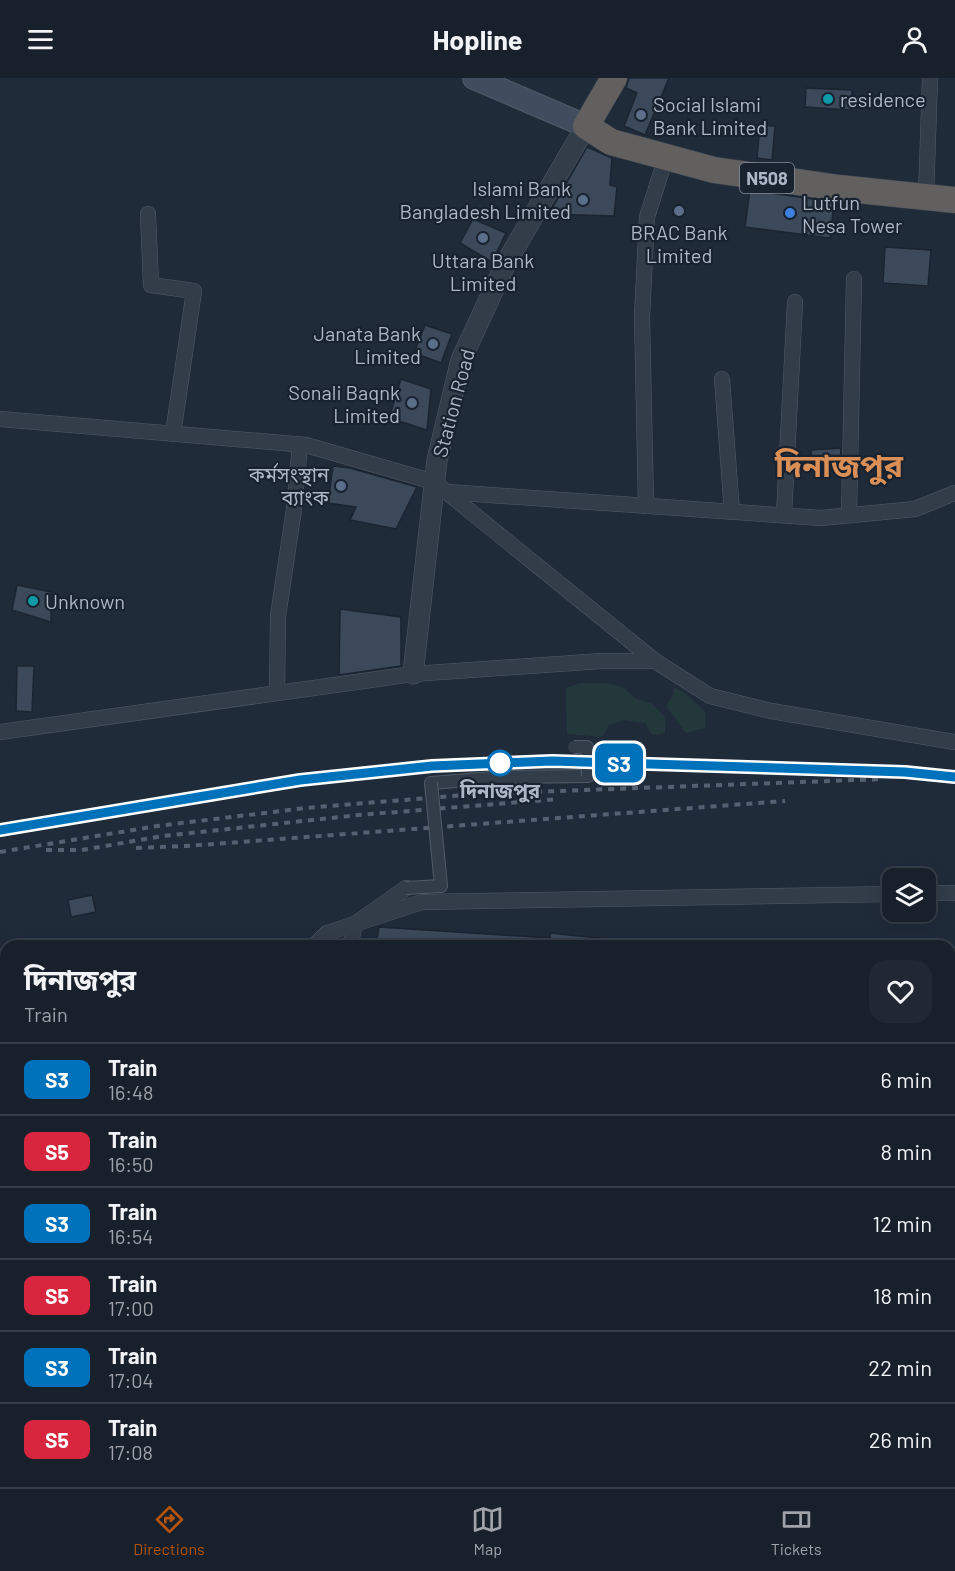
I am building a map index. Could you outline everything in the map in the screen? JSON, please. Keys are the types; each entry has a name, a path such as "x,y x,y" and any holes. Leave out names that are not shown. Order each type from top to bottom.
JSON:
{"highway":[{"path":"586,126 614,78"},
{"name":"N508","path":"586,126 611,142 714,171 839,188 955,200"}],"main road":[{"path":"474,78 586,126"}],"street":[{"path":"926,197 930,78"},
{"name":"Station Road","path":"413,674 440,487 437,460 461,360 506,263 586,126"},
{"path":"646,506 642,317 647,217 666,157"},
{"path":"148,214 151,285 194,291 173,434"},
{"path":"849,515 854,279"},
{"path":"784,515 795,302"},
{"path":"722,379 732,512"},
{"path":"0,419 300,445 440,487 646,506 821,518 915,509 955,494"},
{"path":"277,693 278,616 294,515 300,445"},
{"path":"440,487 655,661 710,696 771,711 955,742"},
{"path":"0,732 413,674 601,661 655,661"},
{"path":"352,940 356,924 406,888 441,886 431,783 505,777 588,776 587,747 574,747"},
{"path":"936,893 955,893"},
{"path":"320,940 327,933 422,902 882,894"}],"green space":[{"path":"581,683 608,683 624,688 635,698 652,704 665,717 665,733 652,735 645,723 624,720 609,725 602,737 567,734 566,688"},
{"path":"674,687 686,694 705,712 705,728 686,733 666,706 673,695"}],"building":[{"path":"629,78 669,78 645,135 624,126 637,93 626,88"},
{"name":"residence","path":"806,88 852,90 851,110 805,107"},
{"path":"760,125 775,126 772,160 757,158"},
{"name":"Islami Bank Bangladesh Limited","path":"587,147 612,158 610,185 617,187 614,216 549,214"},
{"name":"Lutfun Nesa Tower","path":"750,190 834,202 830,238 745,227"},
{"name":"Uttara Bank Limited","path":"473,219 506,233 492,262 460,243"},
{"path":"885,247 931,250 928,286 883,283"},
{"name":"Janata Bank Limited","path":"425,325 452,334 441,363 414,353"},
{"name":"Sonali Baqnk Limited","path":"401,379 431,389 427,430 389,418"},
{"path":"841,448 840,465 812,467 811,450"},
{"path":"333,466 350,468 417,487 396,529 350,520 356,507 328,503"},
{"name":"Unknown","path":"17,585 51,592 51,622 12,610"},
{"path":"340,609 401,617 401,666 339,675"},
{"path":"17,666 34,666 32,712 16,711"},
{"path":"92,895 96,912 71,917 68,900"},
{"path":"379,927 550,938 550,933 608,939 608,940 377,940"}],"railway":[{"path":"0,830 301,780 432,766 552,761 905,772 955,777"},
{"path":"0,852 157,826 306,808 476,794 884,779"},
{"path":"46,850 82,850 163,836 359,815 559,799"},
{"path":"136,848 785,801"}],"train":[{"name":"S3","path":"0,830 300,780 432,766 552,761 905,772 955,777"}],"place":[{"name":"residence","path":"828,99"},
{"name":"Social Islami Bank Limited","path":"641,115"},
{"name":"Islami Bank Bangladesh Limited","path":"583,200"},
{"name":"BRAC Bank Limited","path":"679,211"},
{"name":"Lutfun Nesa Tower","path":"790,213"},
{"name":"Uttara Bank Limited","path":"483,238"},
{"name":"Janata Bank Limited","path":"433,344"},
{"name":"Sonali Baqnk Limited","path":"412,403"},
{"name":"কর্মসংস্থান ব্যাংক","path":"341,486"},
{"name":"Unknown","path":"33,601"},
{"name":"দিনাজপুর","path":"500,763"}],"district":[{"name":"দিনাজপুর","path":"839,464"}]}
